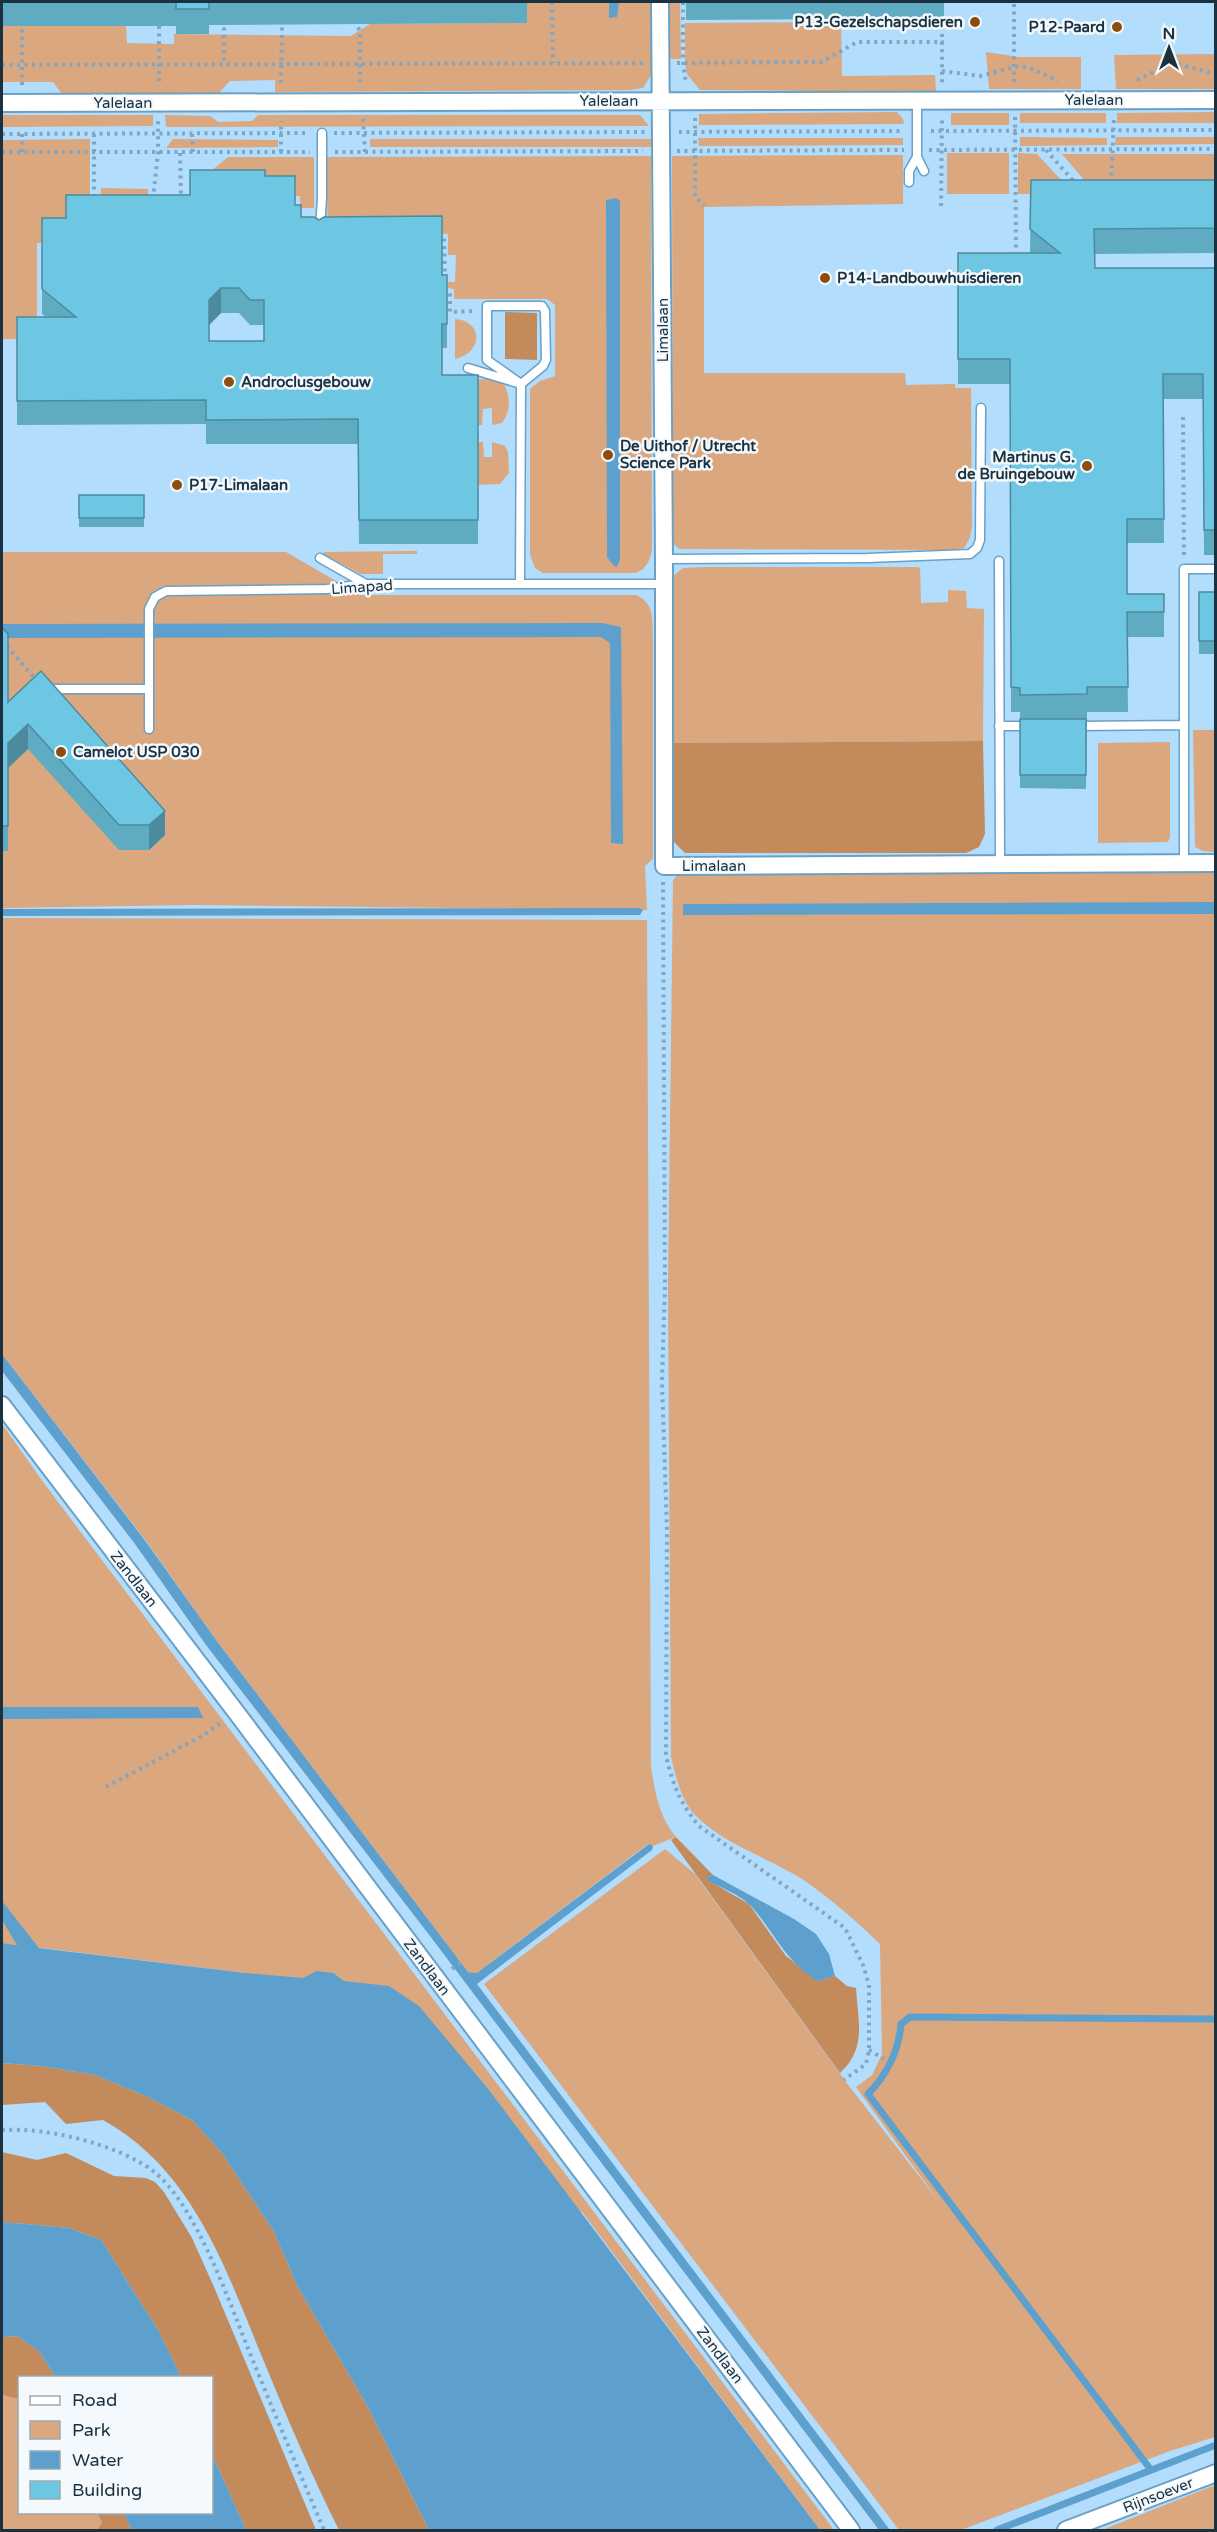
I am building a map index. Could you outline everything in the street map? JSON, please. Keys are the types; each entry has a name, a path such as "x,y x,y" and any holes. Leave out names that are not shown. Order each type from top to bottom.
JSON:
{"street":[{"name":"Limalaan","path":"660,2 664,866 1215,863"},
{"name":"Yalelaan","path":"2,103 1215,100"},
{"name":"Zandlaan","path":"2,1405 851,2530"},
{"name":"Rijnsoever","path":"1066,2530 1215,2473"}],"lane":[{"path":"917,101 917,154 924,171"},
{"path":"319,238 322,198 322,133"},
{"path":"909,182 909,171 917,154"},
{"path":"487,306 542,306 545,311 546,360 543,366 521,384 487,360 487,306"},
{"path":"468,368 521,384"},
{"path":"520,584 521,384"},
{"path":"664,559 868,558 970,554 981,540 981,408"},
{"path":"320,558 365,584"},
{"path":"999,561 1000,864"},
{"path":"1184,864 1184,569 1215,569"},
{"name":"Limapad","path":"149,729 151,602 166,591 327,589 365,584 664,584"},
{"path":"44,689 149,689"},
{"path":"1065,726 1185,725"},
{"path":"999,726 1043,726"}],"path":[{"path":"552,2 553,63"},
{"path":"1014,2 1016,266"},
{"path":"224,18 224,64"},
{"path":"941,206 942,19"},
{"path":"281,152 282,24"},
{"path":"22,26 22,103"},
{"path":"153,207 153,184 158,153 159,26"},
{"path":"2,65 822,62 857,42 942,42"},
{"path":"1132,82 1173,63 1215,74"},
{"path":"942,70 980,76 1014,67 1030,68 1060,81"},
{"path":"1111,194 1114,100"},
{"name":"Yalelaan","path":"2,134 1215,130"},
{"path":"22,134 22,152"},
{"path":"94,134 94,200"},
{"path":"192,134 193,152"},
{"path":"2,152 661,151 917,154 942,150 1215,149"},
{"path":"1046,150 1082,192"},
{"path":"180,153 181,200"},
{"path":"433,238 444,238 445,293 450,293 450,312 486,311"},
{"path":"1183,417 1184,569"},
{"path":"2,640 44,689"},
{"path":"664,866 665,1285 662,1382 667,1532 666,1756 673,1785 699,1826 845,1928 863,1965 869,1985 869,2050 866,2064 844,2080"},
{"path":"106,1787 202,1736"},
{"path":"449,1970 463,1961"},
{"path":"869,2050 884,2059"},
{"path":"2,2130 68,2135 116,2150 154,2171 177,2197 210,2255 228,2295 324,2530"}],"green space":[{"path":"527,2 651,2 651,75 643,88 630,90 275,92 275,80 230,81 219,93 62,94 53,82 2,82 2,26 126,26 127,43 174,44 174,34 351,36 370,24 527,23"},
{"path":"670,2 680,2 681,59 670,59"},
{"path":"841,22 842,76 935,75 936,92 700,90 687,74 685,23"},
{"path":"986,52 1019,57 1081,57 1081,89 989,89"},
{"path":"1215,54 1215,89 1116,89 1114,55"},
{"path":"897,112 904,124 699,125 699,114"},
{"path":"1215,112 1215,123 1117,123 1117,113"},
{"path":"951,113 1009,113 1009,125 951,125"},
{"path":"1020,113 1106,113 1106,123 1020,123"},
{"path":"2,115 153,115 153,126 2,127"},
{"path":"165,115 210,116 218,122 252,121 258,115 640,115 649,126 166,127"},
{"path":"1020,137 1107,138 1107,145 1020,146"},
{"path":"1116,137 1215,137 1215,144 1115,145"},
{"path":"698,138 903,138 903,145 699,146"},
{"path":"90,139 90,218 60,243 37,243 37,339 2,339 2,140"},
{"path":"173,139 278,140 278,147 166,148"},
{"path":"370,139 651,139 652,147 370,147"},
{"path":"947,153 1009,153 1009,194 947,194"},
{"path":"1018,153 1037,154 1074,194 1018,194"},
{"path":"1062,154 1215,154 1215,195 1096,194"},
{"path":"903,155 903,204 704,207 704,373 905,373 906,385 955,384 955,388 971,388 972,526 970,538 964,548 952,550 679,549 673,543 672,156"},
{"path":"651,156 652,550 650,558 643,569 636,573 543,573 535,568 530,555 530,389 540,381 555,376 555,305 547,299 454,299 454,289 448,288 448,282 455,282 456,255 448,255 448,234 328,236 326,157"},
{"path":"228,157 314,157 314,208 300,208 300,196 270,196 269,175 206,175"},
{"path":"101,188 148,189 149,213 100,213"},
{"path":"455,319 471,325 476,337 471,350 455,359"},
{"path":"492,379 503,382 509,403 507,413 502,423 492,425 492,408 483,409 482,425 478,425 478,399 449,380"},
{"path":"477,442 483,442 484,457 492,457 492,442 505,446 508,452 509,473 500,484 478,485"},
{"path":"417,551 417,554 383,554 383,574 361,574 323,554 324,552"},
{"path":"2,552 286,552 360,595 636,595 647,603 653,624 653,859 645,866 647,910 195,905 2,908"},
{"path":"917,567 920,568 921,603 948,602 948,590 966,591 967,608 984,609 983,741 674,743 673,576 683,568"},
{"path":"1193,730 1215,730 1215,852 1203,851 1195,847"},
{"path":"1170,742 1170,837 1168,842 1098,843 1098,743"},
{"path":"1215,871 1215,2437 1170,2451 961,2530 899,2530 484,1984 665,1849 695,1874 849,2086 940,2203 856,2087 872,2075 882,2054 880,1944 823,1894 802,1879 719,1835 695,1815 682,1795 671,1756 668,1286 673,880 679,873"},
{"path":"2,918 647,920 651,1767 662,1813 676,1837 653,1846 648,1844 477,1973 468,1972 219,1644 144,1538 2,1354"},
{"path":"2,1424 46,1486 834,2530 820,2530 583,2213 245,1973 2,1943"},
{"path":"2,2395 18,2399 18,2514 98,2514 102,2522 97,2530 2,2530"},
{"path":"1215,2485 1215,2530 1102,2530"}],"shaded area":[{"path":"505,312 537,313 537,360 505,359"},
{"path":"983,741 985,834 979,847 966,853 685,853 673,841 674,743"},
{"path":"676,1837 713,1875 706,1879 749,1904 786,1956 818,1981 835,1976 847,1986 856,1988 859,2034 854,2054 849,2064 840,2073 671,1840"},
{"path":"2,2063 42,2066 95,2075 148,2097 192,2120 222,2153 274,2232 298,2287 369,2409 429,2530 339,2530 300,2448 221,2260 185,2196 162,2167 135,2141 103,2120 66,2124 45,2102 2,2105"},
{"path":"2,2152 37,2160 66,2153 114,2176 146,2178 155,2182 164,2192 192,2238 316,2530 246,2530 213,2456 213,2376 181,2376 158,2330 101,2240 69,2228 2,2222"},
{"path":"17,2336 38,2350 55,2376 18,2376 18,2399 2,2395 2,2337"},
{"path":"98,2514 124,2514 132,2530 97,2530 102,2522"}],"water":[{"path":"609,2 619,2 617,17 609,18"},
{"path":"616,198 620,201 620,559 617,567 607,557 606,200"},
{"path":"602,623 621,627 623,844 611,843 610,643 601,637 2,638 2,624"},
{"path":"1215,902 1215,914 683,915 683,904"},
{"path":"639,908 643,910 640,915 2,916 2,909"},
{"path":"2,1354 144,1539 219,1644 468,1972 477,1973 649,1844 653,1846 652,1850 477,1984 890,2530 879,2530 430,1936 206,1645 135,1544 2,1371"},
{"path":"2,1707 198,1707 203,1718 2,1719"},
{"path":"713,1875 794,1919 816,1934 829,1954 835,1976 818,1981 806,1973 788,1955 750,1905 735,1894 705,1879"},
{"path":"2,1901 39,1948 303,1978 317,1971 333,1973 344,1981 389,1986 419,2006 489,2090 820,2530 429,2530 369,2409 298,2287 274,2232 222,2153 192,2120 148,2097 95,2075 42,2066 2,2063 2,1943 17,1945 2,1920"},
{"path":"2,2222 69,2228 101,2240 158,2330 181,2376 55,2376 38,2350 17,2336 2,2337"},
{"path":"213,2456 246,2530 132,2530 124,2514 213,2514"}],"building":[{"path":"176,2 209,2 209,9 176,9"},
{"name":"Androclusgebouw","path":"190,170 265,170 265,176 295,176 295,205 301,205 301,217 314,217 319,220 324,217 442,216 442,275 447,275 447,324 442,324 442,375 478,375 478,520 359,520 358,419 206,420 206,400 17,401 17,317 76,317 42,289 42,218 66,218 66,195 190,195","holes":["221,288 239,288 250,300 264,300 264,341 209,341 209,300"]},
{"name":"Martinus G. de Bruingebouw","path":"1031,180 1215,180 1215,228 1094,229 1095,268 1215,268 1215,530 1204,530 1203,374 1163,374 1164,519 1127,519 1127,594 1164,594 1164,612 1127,612 1128,687 1087,687 1087,694 1020,695 1020,688 1011,687 1010,359 958,359 958,253 1060,253 1030,229"},
{"path":"79,495 144,495 144,518 79,518"},
{"path":"1199,592 1215,592 1215,641 1199,641"},
{"path":"2,628 8,634 8,702 41,671 165,811 149,825 119,825 28,724 8,743 8,826 2,826"},
{"path":"1020,719 1086,719 1086,775 1020,775"}],"waterway":[{"path":"1151,2470 868,2094 875,2087 895,2053 901,2024 910,2017 1216,2019"},
{"path":"997,2530 1216,2445"}],"place":[{"name":"P13-Gezelschapsdieren","path":"975,22"},
{"name":"P12-Paard","path":"1117,27"},
{"name":"P14-Landbouwhuisdieren","path":"825,278"},
{"name":"Androclusgebouw","path":"229,382"},
{"name":"De Uithof / Utrecht Science Park","path":"608,455"},
{"name":"Martinus G. de Bruingebouw","path":"1087,466"},
{"name":"P17-Limalaan","path":"177,485"},
{"name":"Camelot USP 030","path":"61,752"}]}
